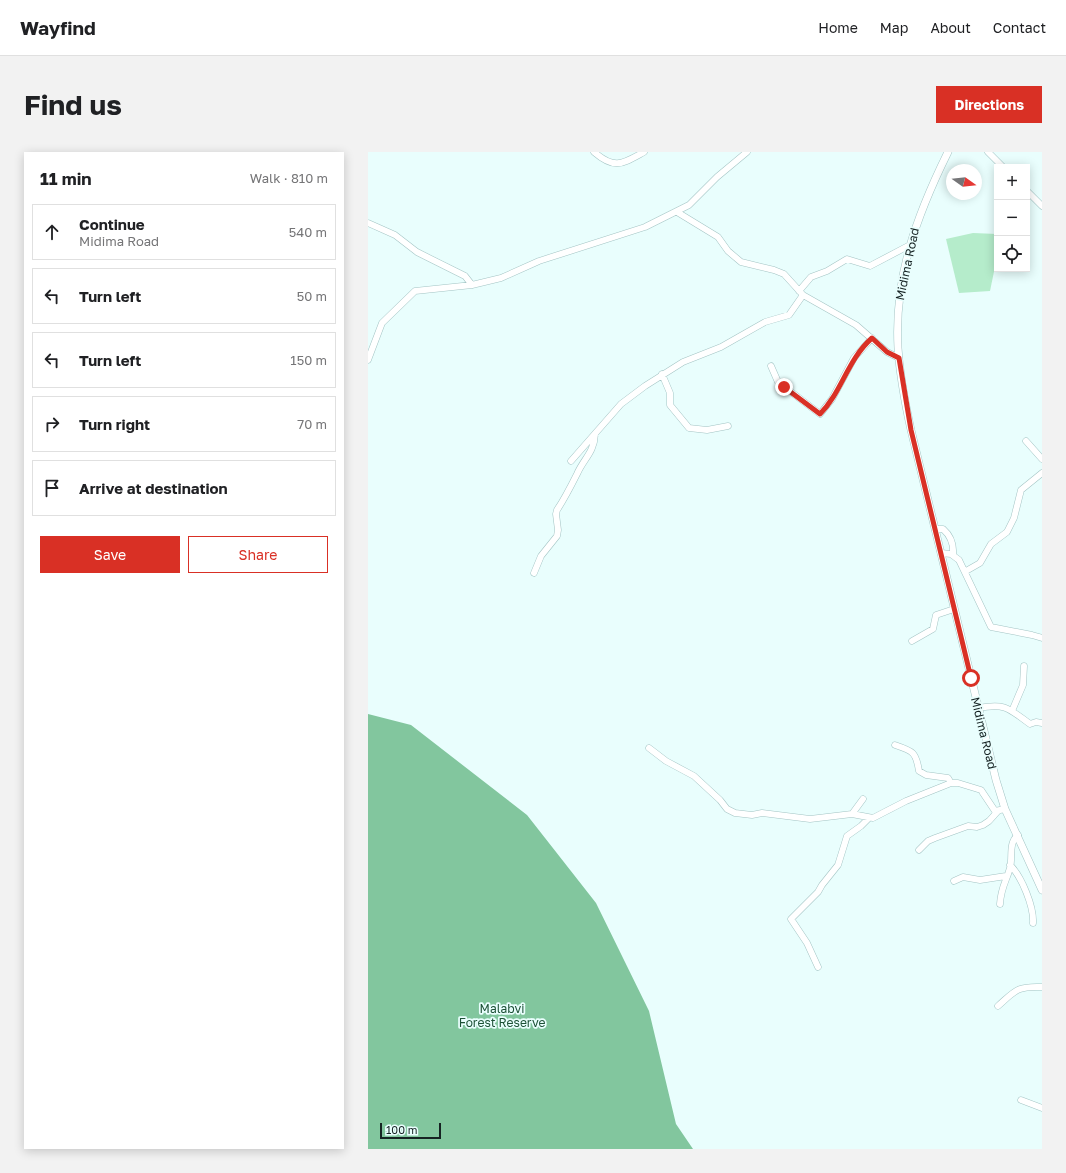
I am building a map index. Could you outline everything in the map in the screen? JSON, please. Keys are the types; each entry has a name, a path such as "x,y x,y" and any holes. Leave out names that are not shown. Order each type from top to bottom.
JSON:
{"main road":[{"name":"Midima Road","path":"948,152 922,205 910,245 899,297 899,358 910,423 1002,810 1018,836 1042,890"}],"street":[{"path":"594,152 608,162 617,164 644,152"},
{"path":"368,360 382,323 412,293 472,285 507,276 535,262 636,230 677,212 689,205 717,177 747,152"},
{"path":"988,152 1000,164"},
{"path":"1030,194 1042,206"},
{"path":"677,212 718,237 728,252 741,262 778,271 788,278 801,293 856,325 887,352 899,358"},
{"path":"368,223 396,235 418,252 465,276 472,285"},
{"path":"571,461 627,399 662,374 693,357 721,347 759,325 789,315 811,277 827,271 848,259 870,266 910,245"},
{"path":"771,366 778,382 820,414 832,399 854,358 872,338"},
{"path":"662,374 670,393 670,405 688,428 707,430 728,426"},
{"path":"534,573 541,556 557,536 557,510 574,483 577,474 588,458 594,442 595,434"},
{"path":"1026,441 1042,459"},
{"path":"966,571 980,563 991,544 1006,532 1014,518 1021,490 1042,473"},
{"path":"935,529 943,529 949,535 953,547 953,555"},
{"path":"941,553 953,555 959,560 966,571 991,627 1042,638"},
{"path":"912,641 933,629 936,615 954,609"},
{"path":"1012,711 1023,685 1024,666"},
{"path":"978,708 996,705 1005,706 1030,724 1036,722 1042,723"},
{"path":"895,745 909,750 914,754 917,759 919,771 926,775 940,775 948,778 951,783"},
{"path":"649,748 671,764 694,776 730,812 810,819 852,814 869,818 877,817 906,801 951,783 978,788 984,794 992,808 1002,810"},
{"path":"852,814 863,800"},
{"path":"919,850 928,841 935,838 970,825 977,827 983,825 1002,810"},
{"path":"818,966 807,943 790,919 818,892 824,881 838,865 847,836 869,818"},
{"path":"1000,904 1001,891 1010,865 1014,838 1018,836"},
{"path":"1010,865 1019,877 1029,901 1034,915 1033,923"},
{"path":"954,881 963,877 980,880 1006,876"},
{"path":"998,1006 1015,990 1020,988 1042,987"},
{"path":"1021,1100 1042,1108"}],"green space":[{"path":"973,233 994,234 994,272 990,291 959,293 946,239"},
{"name":"Malabvi Forest Reserve","path":"368,714 411,725 527,815 596,903 649,1011 676,1124 693,1149 368,1149"}],"route":[{"path":"784,387 820,414 832,399 854,358 872,338 891,355 899,358 901,380 911,430 971,678"}]}
